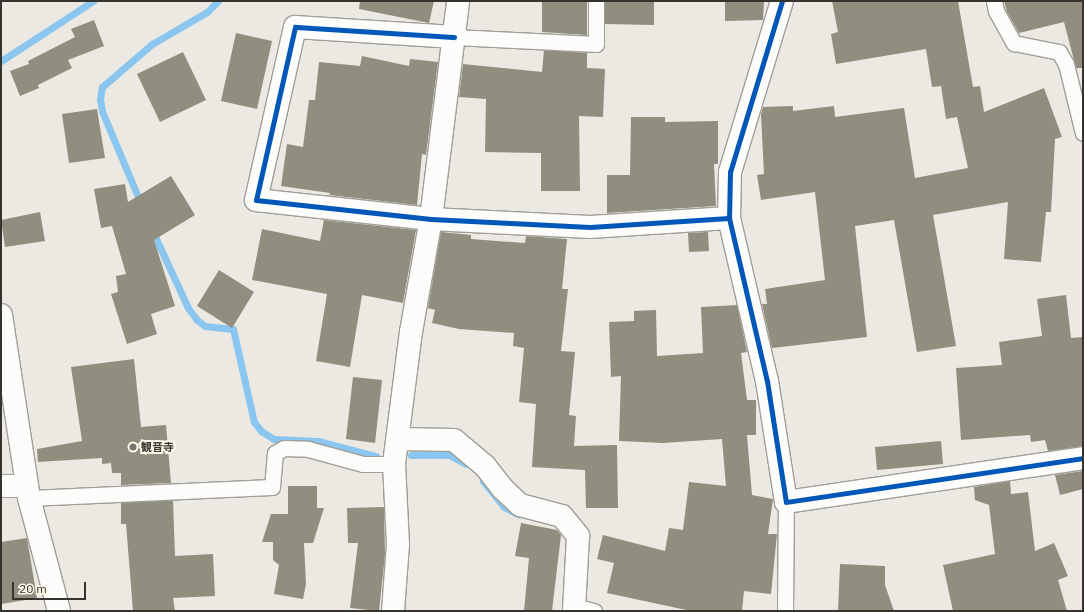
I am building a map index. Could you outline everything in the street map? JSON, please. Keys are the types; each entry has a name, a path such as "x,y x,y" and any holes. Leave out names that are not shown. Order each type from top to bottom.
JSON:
{"street":[{"path":"393,611 398,545 394,464 411,332 431,220 458,1"},
{"path":"782,1 730,172 729,218 767,381 786,502 1083,458"},
{"path":"454,37 295,27 256,200 431,220 590,227 729,218"},
{"path":"1,315 28,492 59,611"},
{"path":"398,439 454,440 485,466 502,489 520,505 562,516 578,536 581,609"},
{"path":"1,486 28,492"}],"lane":[{"path":"454,37 596,44 596,1"},
{"path":"994,1 996,11 1014,43 1059,52 1066,64 1083,133"},
{"path":"28,492 272,487 275,453 284,448 308,449 363,464 394,464"},
{"path":"785,611 786,502"}],"building":[{"path":"360,1 434,1 429,23 359,9"},
{"path":"542,1 587,1 587,35 542,32"},
{"path":"605,1 654,1 654,25 605,24"},
{"path":"725,1 764,1 763,20 725,21"},
{"path":"832,1 958,1 973,87 980,86 984,112 1044,88 1062,137 1055,139 1051,212 1046,212 1041,262 1004,259 1008,202 933,215 956,346 917,352 894,220 855,226 867,337 772,348 762,304 767,304 765,289 825,280 815,192 761,200 757,175 764,174 761,115 763,107 793,106 793,111 834,106 835,117 904,108 915,178 968,168 957,117 946,119 941,86 932,87 926,49 836,64 831,34 838,32"},
{"path":"1004,1 1083,1 1083,68 1076,68 1064,22 1019,33 1007,12"},
{"path":"94,20 104,46 68,60 72,68 38,85 39,88 20,96 10,71 29,64 28,61 75,37 71,29"},
{"path":"236,33 272,41 257,109 221,101"},
{"path":"544,50 587,53 587,68 605,69 603,117 579,116 580,191 541,191 541,153 485,152 486,99 459,97 463,64 542,72"},
{"path":"183,52 206,100 160,122 137,74"},
{"path":"362,56 409,66 410,59 438,62 426,155 422,154 417,205 329,195 330,193 281,186 287,144 303,147 309,100 315,100 319,62 360,66"},
{"path":"97,109 105,158 69,163 62,114"},
{"path":"631,117 665,117 665,122 718,121 718,164 714,164 716,206 607,213 607,175 630,175"},
{"path":"171,176 195,215 154,240 175,306 151,314 157,334 127,344 111,294 118,292 116,276 126,274 112,226 101,228 94,189 125,184 128,202"},
{"path":"40,212 45,241 5,247 1,220"},
{"path":"324,220 416,230 403,303 362,295 350,367 316,361 327,294 252,280 262,229 320,241"},
{"path":"441,232 471,235 471,239 525,243 526,236 567,239 562,289 568,289 561,351 575,352 569,415 576,416 574,446 617,445 618,508 586,508 585,470 532,467 536,404 519,402 524,348 513,346 514,333 459,329 432,323 435,310 428,308"},
{"path":"708,232 709,251 689,252 688,233"},
{"path":"219,270 254,292 232,328 197,306"},
{"path":"1066,295 1071,338 1083,337 1083,446 1048,451 1045,440 1031,442 1030,435 961,440 956,368 1002,365 999,342 1042,336 1037,299"},
{"path":"737,305 747,352 741,353 747,400 756,400 756,435 747,435 752,495 773,499 768,534 777,534 771,594 744,591 742,611 691,611 607,593 614,563 597,559 603,535 665,551 669,528 683,530 689,482 726,486 722,439 663,443 619,441 621,376 611,377 609,322 634,321 634,311 656,310 657,356 703,353 701,307"},
{"path":"134,359 141,427 166,425 171,483 121,485 121,473 112,473 111,463 102,464 102,458 38,462 37,449 82,441 71,367"},
{"path":"353,377 382,380 375,443 346,439"},
{"path":"941,441 943,464 877,470 875,447"},
{"path":"1083,471 1083,489 1060,495 1055,475"},
{"path":"1010,481 1011,494 1028,492 1035,551 1054,543 1068,576 1058,580 1067,611 953,611 943,565 995,554 989,505 975,500 974,487"},
{"path":"288,486 317,486 317,508 324,508 313,543 304,543 306,584 303,599 274,594 279,565 273,560 273,542 262,542 271,514 288,514"},
{"path":"173,500 175,556 213,554 215,596 173,598 175,611 133,611 126,524 121,524 121,503"},
{"path":"384,507 385,555 379,611 350,608 358,543 348,543 347,508"},
{"path":"521,523 557,530 561,535 552,611 524,611 529,558 515,556"},
{"path":"27,538 37,598 1,604 1,542"},
{"path":"840,564 885,566 885,585 894,611 838,611"}],"waterway":[{"path":"1,61 93,1"},
{"path":"141,204 102,111 100,99 102,87 152,44 207,12 218,1"},
{"path":"152,230 188,308 197,320 205,326 233,329 254,422 261,431 274,439 318,441 376,456"},
{"path":"411,455 449,455 466,464"},
{"path":"483,481 504,507 518,514"}],"cycle path":[{"path":"782,1 730,172 729,218 767,381 786,502 1083,458"},
{"path":"454,37 295,27 256,200 431,219 590,227 729,218"}],"place":[{"name":"観音寺","path":"133,447"}]}
